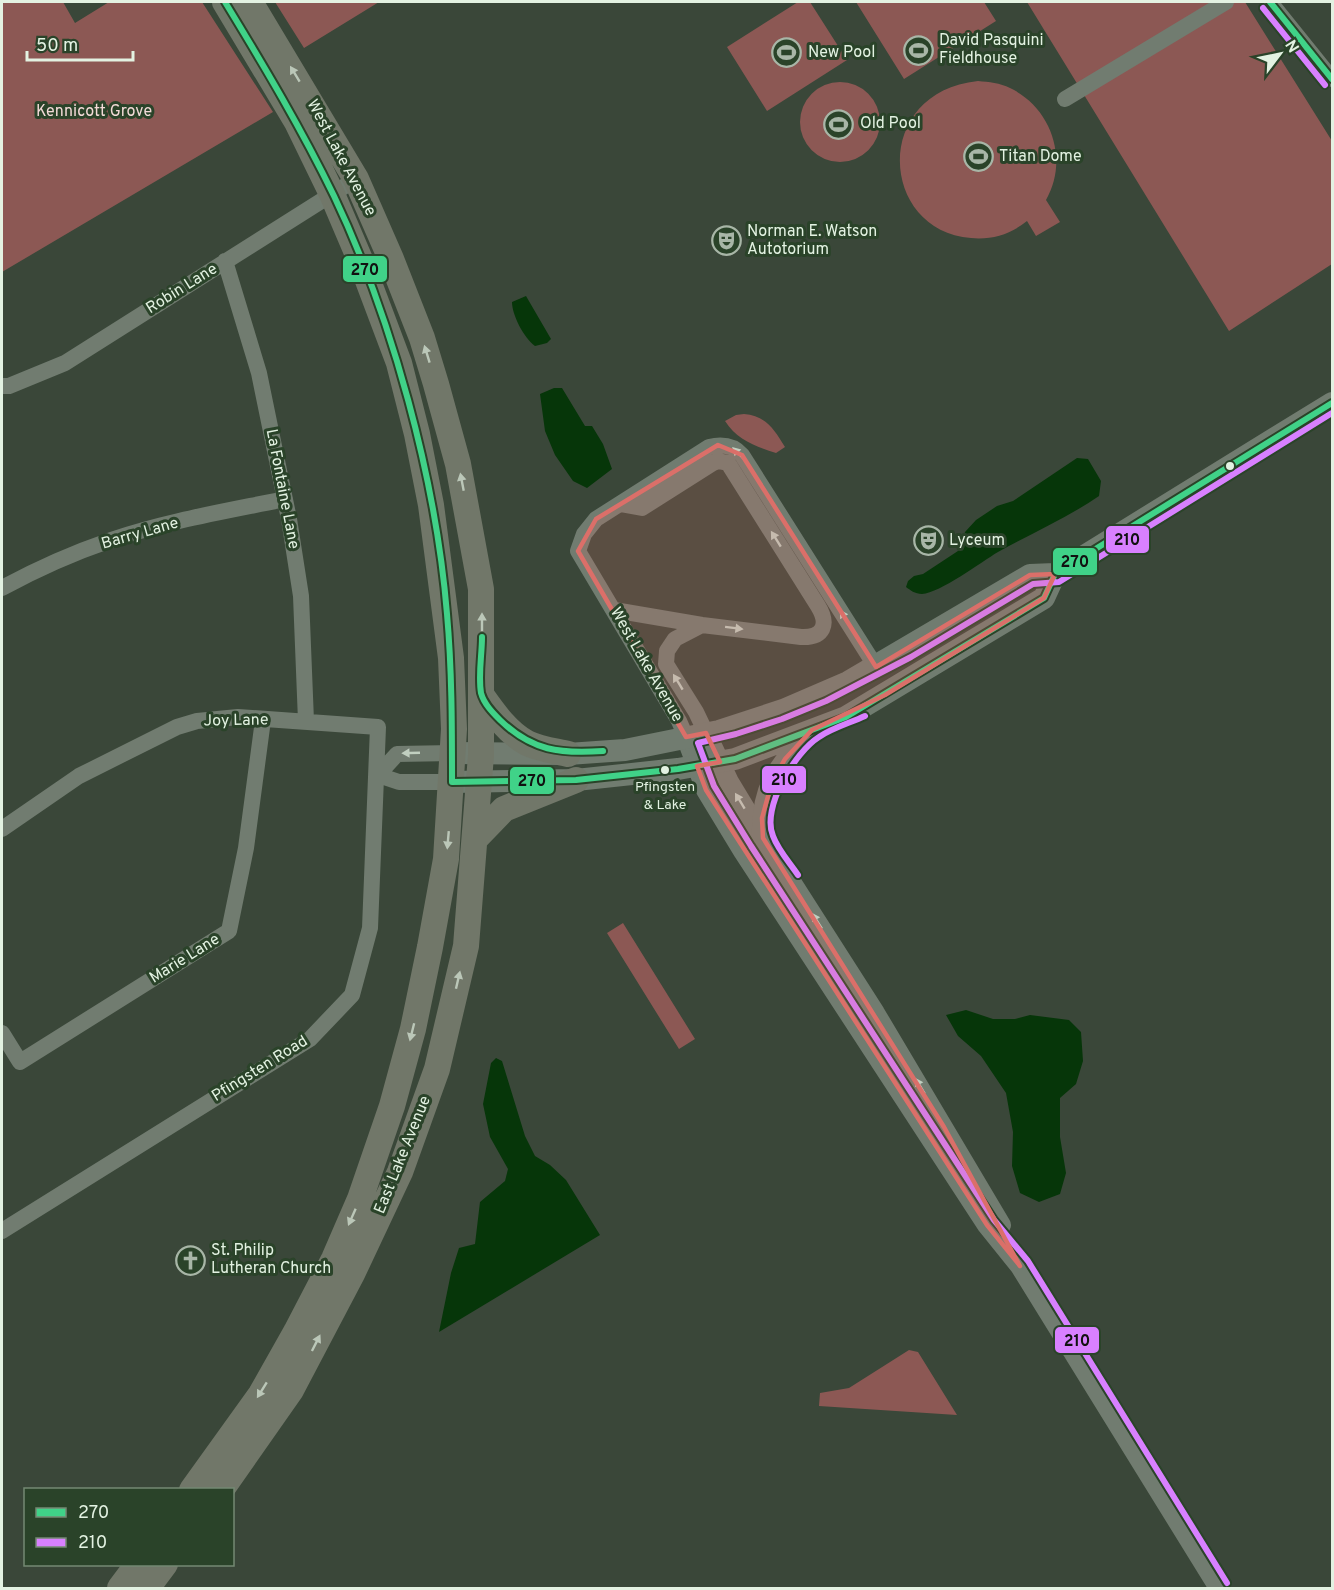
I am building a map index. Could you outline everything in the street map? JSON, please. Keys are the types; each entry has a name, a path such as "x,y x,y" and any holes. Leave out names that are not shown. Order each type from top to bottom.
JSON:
{"main road":[{"name":"West Lake Avenue","path":"225,2 297,122 332,194 361,262 399,363 417,434 431,505 451,658 454,729 452,782"},
{"name":"West Lake Avenue","path":"250,2 356,179 422,338 458,464 482,589 480,783"},
{"path":"453,753 568,754 625,750 696,735 783,710 848,682 876,667 1030,575 1056,574 1332,403"},
{"path":"452,782 576,780 735,759 846,717 885,695 1044,598 1056,574"},
{"path":"482,696 512,732 528,744 568,754"},
{"path":"763,838 764,804 772,782 785,759 813,730"},
{"path":"476,838 504,809 576,780"},
{"name":"East Lake Avenue","path":"193,1488 261,1394 297,1332 334,1259 360,1199 392,1106 413,1029 446,859 452,782"},
{"name":"East Lake Avenue","path":"222,1488 291,1390 352,1274 400,1172 437,1069 466,946 480,783"},
{"path":"120,1588 136,1566"},
{"path":"147,1588 164,1566"}],"street":[{"path":"1065,99 1226,2"},
{"path":"1270,2 1332,79"},
{"name":"Robin Lane","path":"2,386 9,386 65,363 356,179"},
{"name":"La Fontaine Lane","path":"225,261 260,373 285,499 301,596 306,722"},
{"path":"620,504 700,451 718,445 736,448 876,667"},
{"path":"614,610 702,625 809,637 821,630 824,624 824,615 728,463 718,461 713,463 642,508 620,504"},
{"name":"Barry Lane","path":"2,588 35,570 112,540 191,519 285,499"},
{"name":"West Lake Avenue","path":"620,504 589,525 578,551 679,721 696,735 708,764 763,838 843,960 998,1218 1020,1266 1219,1588"},
{"path":"696,735 696,712 666,664 667,651 675,639 702,625"},
{"name":"Joy Lane","path":"2,829 79,776 177,727 197,722 238,717 378,727 378,775"},
{"name":"Marie Lane","path":"2,1033 20,1062 229,931 246,848 263,720"},
{"path":"452,782 399,782 378,775 397,754 453,753"},
{"name":"West Lake Avenue","path":"708,764 706,790 743,851 987,1225 1020,1266"},
{"name":"Pfingsten Road","path":"2,1231 310,1039 352,995 370,928 372,854 378,775"}],"highlighted area":[{"path":"718,445 742,455 876,667 1030,575 1055,574 1044,598 885,695 812,730 785,759 772,782 762,818 763,838 944,1127 1020,1266 987,1225 706,790 697,766 720,762 706,733 686,737 578,551 596,519"}],"green space":[{"name":"Kennicott Grove","path":"2,2 63,2 75,23 109,2 202,2 273,112 2,272"},
{"path":"275,2 379,2 304,48"},
{"name":"New Pool","path":"798,2 810,2 847,60 767,111 727,47"},
{"name":"David Pasquini Fieldhouse","path":"856,2 984,2 996,21 904,79"},
{"path":"1027,2 1245,2 1332,141 1332,264 1229,331"},
{"name":"Titan Dome","path":"978,81 1002,85 1025,97 1037,108 1052,137 1056,152 1056,168 1053,185 1046,200 1060,222 1036,236 1027,221 1008,233 986,238 971,238 940,230 918,212 905,188 900,161 905,134 919,109 943,91"},
{"name":"Old Pool","path":"840,82 855,85 868,94 877,107 880,122 877,137 868,150 855,159 840,162 825,159 812,150 803,137 800,122 803,107 812,94 825,85"},
{"path":"736,415 758,417 769,424 785,447 776,453 741,438 725,421"},
{"path":"623,923 695,1039 679,1049 607,933"},
{"path":"909,1350 918,1352 957,1415 819,1406 820,1393 849,1388"}],"shaded area":[{"path":"526,296 551,339 547,343 535,346 516,320 512,302"},
{"path":"554,388 562,388 585,426 592,426 603,444 612,469 587,488 573,481 555,455 545,431 540,394"},
{"path":"1077,458 1088,459 1101,481 1099,496 939,588 922,594 915,593 906,587 908,581 914,576 923,574 961,549 965,532 976,520 997,506 1013,501"},
{"path":"966,1010 993,1019 1015,1019 1030,1015 1069,1020 1081,1032 1083,1061 1076,1084 1060,1098 1060,1137 1066,1173 1060,1194 1039,1202 1020,1193 1012,1166 1013,1132 1006,1093 981,1056 958,1036 946,1015"},
{"path":"496,1058 502,1061 525,1136 535,1156 550,1165 566,1180 600,1235 439,1332 451,1273 459,1248 475,1244 480,1202 505,1181 508,1169 490,1137 483,1104 491,1063"}],"transit line":[{"name":"270","path":"225,2 309,146 334,196 375,294 408,400 433,509 447,614 452,719 452,782 576,780 678,769 735,759 846,717 1044,598 1055,574 1332,403"},
{"name":"270","path":"1270,2 1332,79"},
{"name":"210","path":"1263,8 1325,85"},
{"name":"210","path":"1227,1583 1028,1261 994,1220 751,846 714,786 698,743 782,719 826,701 911,657 1033,584 1059,582 1332,413"},
{"name":"270","path":"482,637 481,693 486,705 500,720 524,738 547,748 573,752 603,751"},
{"name":"210","path":"798,875 773,836 771,824 776,796 791,768 810,744 830,731 865,716"}],"place":[{"name":"David Pasquini Fieldhouse","path":"918,50"},
{"name":"New Pool","path":"787,53"},
{"name":"Old Pool","path":"839,124"},
{"name":"Titan Dome","path":"978,157"},
{"name":"Norman E. Watson Autotorium","path":"726,241"},
{"name":"Lyceum","path":"928,541"},
{"name":"Pfingsten & Lake","path":"665,770"},
{"name":"St. Philip Lutheran Church","path":"190,1260"}]}
